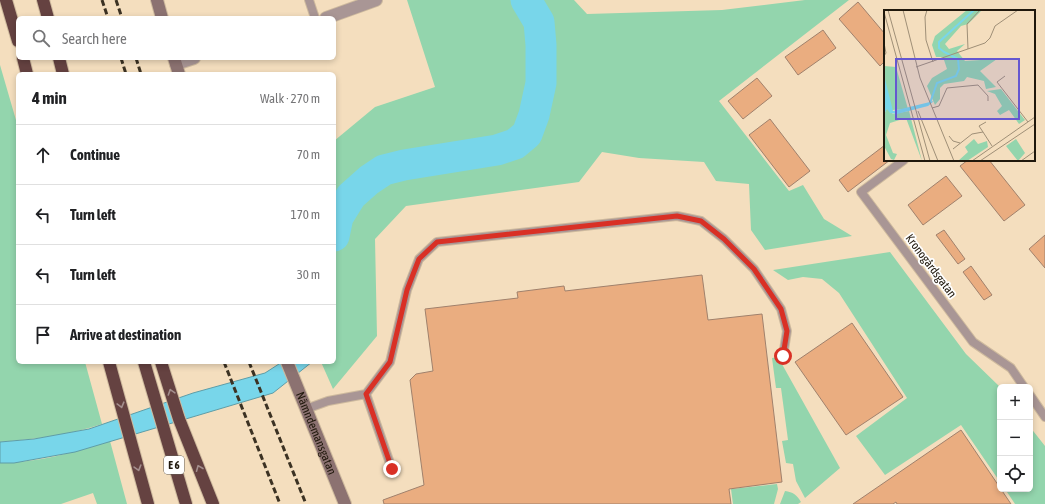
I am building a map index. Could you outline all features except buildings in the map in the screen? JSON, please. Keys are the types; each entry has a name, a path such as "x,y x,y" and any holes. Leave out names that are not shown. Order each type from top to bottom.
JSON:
{"highway":[{"path":"6,0 16,34"},
{"path":"43,0 47,16"},
{"path":"24,60 26,72"},
{"path":"60,60 62,72"},
{"path":"110,364 148,504"},
{"path":"161,364 179,419 213,504"},
{"name":"E 6","path":"145,366 186,504"}],"street":[{"path":"157,0 161,16"},
{"path":"332,16 376,0"},
{"path":"176,65 189,60"},
{"name":"Nämndemansgatan","path":"288,364 345,504"}],"lane":[{"path":"309,0 314,16"},
{"name":"Kronogårdsgatan","path":"903,161 861,192 973,342 1011,368 1022,384"},
{"path":"306,409 328,401 366,394 390,362 407,290 419,259 437,242 677,216 701,221 724,239 754,269 781,309 787,331 783,356"},
{"path":"366,394 392,469"},
{"path":"1033,399 1045,417"}],"green space":[{"path":"407,0 574,0 587,14 722,10 805,0 849,0 719,101 789,191 803,185 824,219 852,236 765,250 751,230 749,184 716,181 704,162 639,158 602,152 579,182 406,206 375,239 377,336 333,389 322,364 336,364 336,139 375,107 435,87"},
{"path":"0,65 16,120 16,364 86,364 102,424 65,434 0,442"},
{"path":"890,252 966,354 997,384 997,478 961,425 885,475 856,436 907,398 839,293 822,279 803,277 788,280 773,270"},
{"path":"778,357 840,468 805,498 796,481 793,464 786,463 782,441 788,440 781,388 776,388 772,358"},
{"path":"1033,431 1045,446 1045,504 1015,504 1007,492 1033,492"},
{"path":"110,441 127,504 97,504 93,493 61,504 0,504 0,463 14,463 42,459 70,453"},
{"path":"777,484 778,489 774,504 733,504 731,489"},
{"path":"785,491 794,494 801,502 798,504 780,504"}],"water":[{"path":"279,364 309,364 273,393 75,452 14,463 0,463 0,442 34,439 89,429 193,393 265,373"}],"waterway":[{"path":"336,226 338,217 351,196 369,180 384,170 404,165 497,150 515,144 527,134 534,115 541,83 541,45 539,22 526,0"}],"railway":[{"path":"102,0 107,16"},
{"path":"116,0 121,16"},
{"path":"122,60 125,72"},
{"path":"137,60 140,72"},
{"path":"225,364 280,504"},
{"path":"250,364 306,504"}],"route":[{"path":"392,469 366,394 390,362 407,290 419,259 437,242 677,216 701,221 724,239 754,269 781,309 787,331 783,356"}]}
